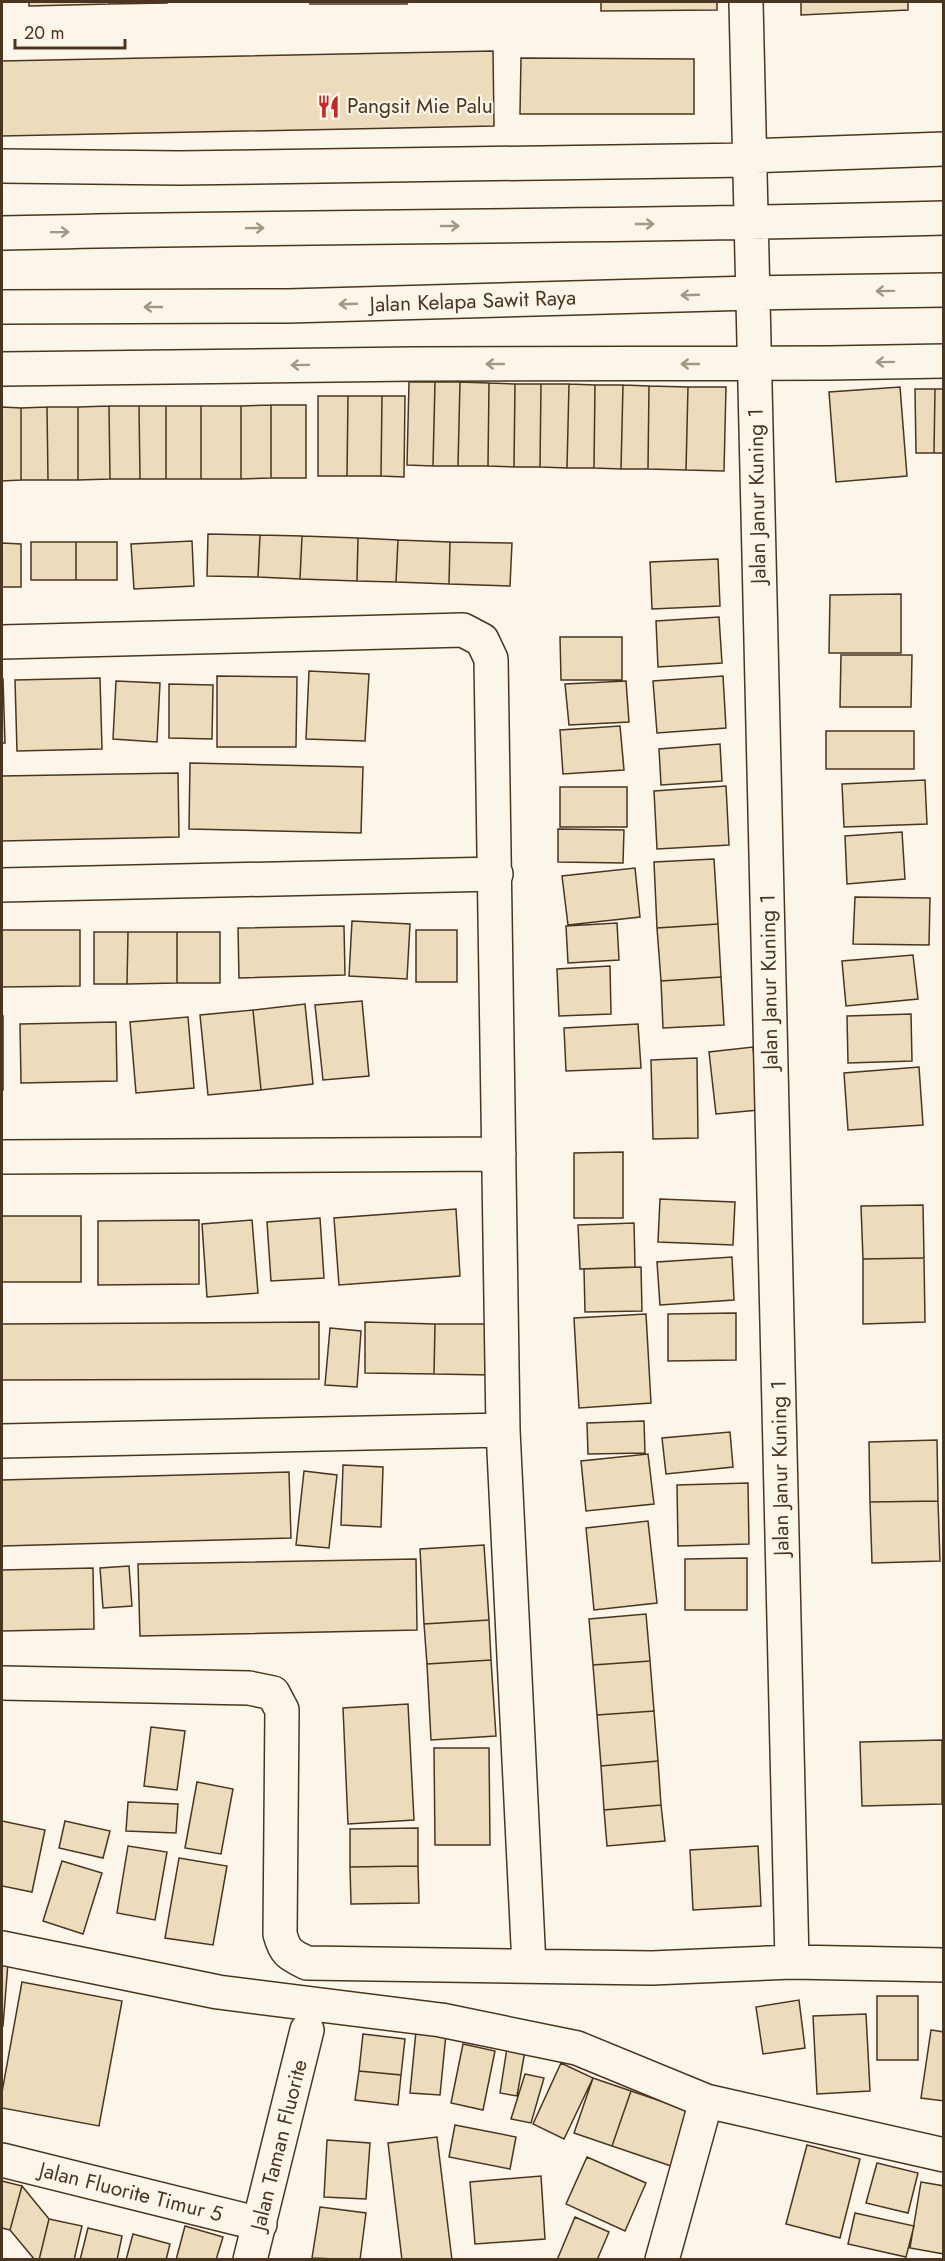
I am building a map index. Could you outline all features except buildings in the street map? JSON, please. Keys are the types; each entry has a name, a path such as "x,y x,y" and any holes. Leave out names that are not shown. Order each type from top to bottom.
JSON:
{"street":[{"name":"Jalan Janur Kuning 1","path":"746,2 792,1962"},
{"path":"2,166 179,168 748,158 944,149"},
{"path":"2,234 234,228 750,223 944,218"},
{"name":"Jalan Kelapa Sawit Raya","path":"2,308 288,306 944,290"},
{"path":"2,369 944,361"},
{"path":"2,642 463,630 482,640 491,659 503,1430 529,1966"},
{"path":"2,885 496,874"},
{"path":"2,1157 499,1154"},
{"path":"2,1441 503,1430"},
{"path":"2,1683 249,1688 273,1693 282,1710 280,1934 284,1948 294,1957 307,1963 652,1968 792,1962 934,1965"},
{"path":"2,1948 218,1992 441,2020 577,2048 706,2102 944,2155"},
{"name":"Jalan Taman Fluorite","path":"250,2259 307,2030"},
{"path":"662,2259 706,2102"},
{"name":"Jalan Fluorite Timur 5","path":"2,2160 260,2224"}],"place":[{"name":"Pangsit Mie Palu","path":"329,106"}]}
